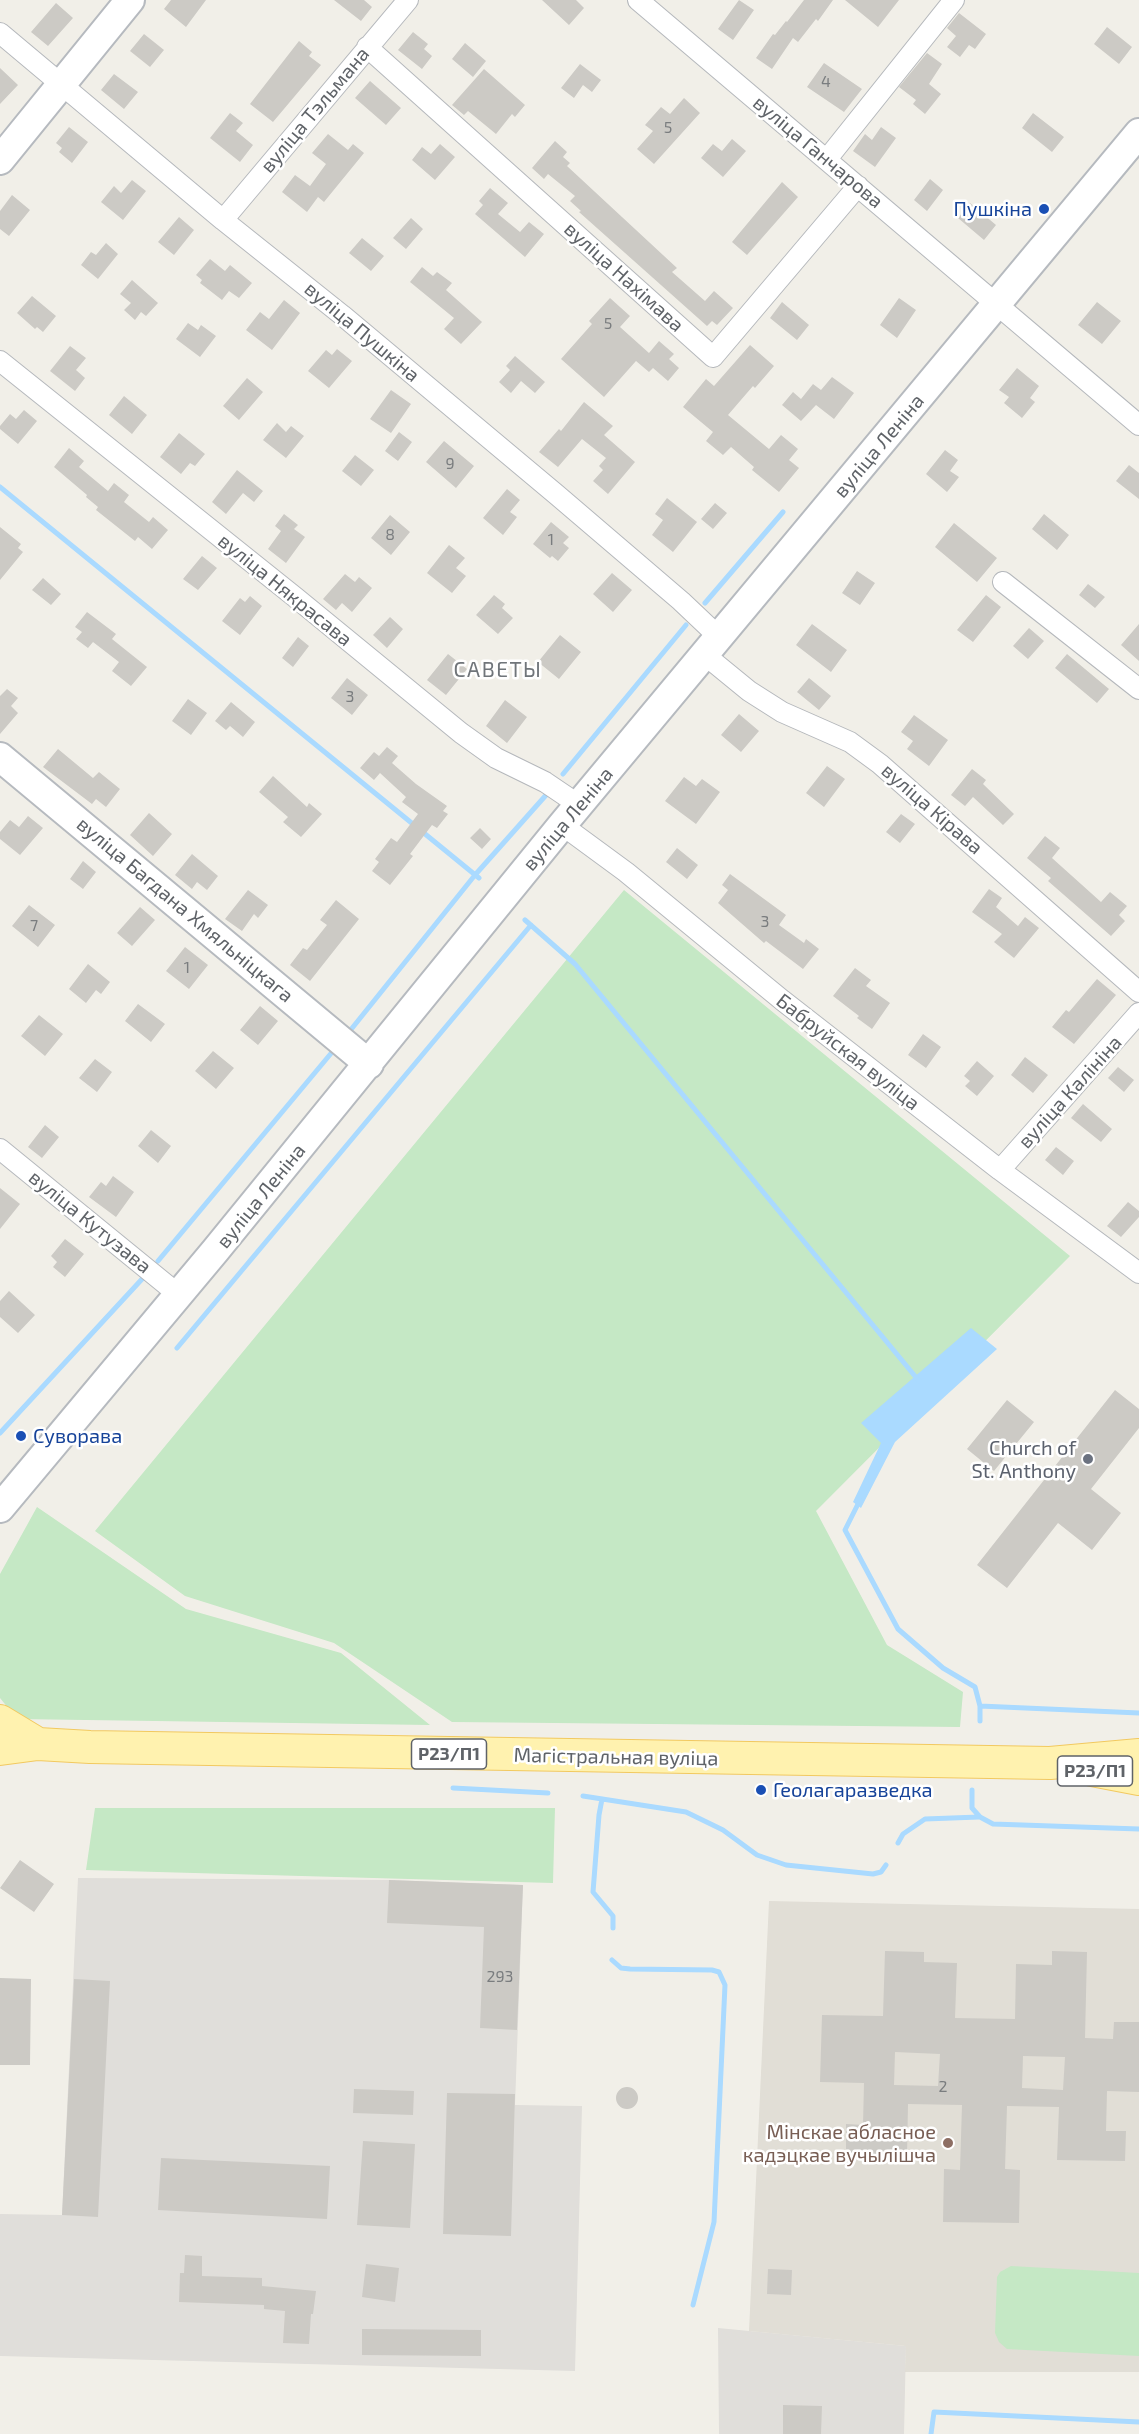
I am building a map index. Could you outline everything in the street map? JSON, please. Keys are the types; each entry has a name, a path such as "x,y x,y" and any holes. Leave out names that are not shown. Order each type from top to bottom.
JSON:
{"main road":[{"path":"0,160 130,0"},
{"name":"вуліца Леніна","path":"0,1508 179,1295 571,815 1138,135"},
{"name":"вуліца Багдана Хмяльніцкага","path":"0,757 369,1064"},
{"name":"Магістральная вуліца","path":"0,1721 38,1744"},
{"name":"Магістральная вуліца","path":"0,1749 38,1744 161,1749 1050,1763 1139,1755"},
{"name":"Магістральная вуліца","path":"1050,1763 1139,1779"}],"street":[{"name":"вуліца Тэльмана","path":"223,220 408,0"},
{"name":"вуліца Ганчарова","path":"638,0 1139,425"},
{"path":"827,159 954,0"},
{"name":"вуліца Пушкіна","path":"0,33 223,220 342,315 681,601 712,646"},
{"name":"вуліца Нахімава","path":"367,47 713,357 858,186"},
{"name":"вуліца Някрасава","path":"0,362 295,597 461,733 496,758 545,782 571,815"},
{"path":"1003,582 1139,689"},
{"name":"вуліца Кірава","path":"712,646 749,691 782,711 850,742 880,764 1139,992"},
{"name":"Бабруйская вуліца","path":"571,815 626,872 782,1000 1000,1170 1139,1273"},
{"name":"вуліца Калініна","path":"1000,1170 1139,1013"},
{"name":"вуліца Кутузава","path":"0,1149 179,1295"}],"shaded area":[{"path":"78,1878 389,1880 523,1885 515,2105 582,2106 575,2371 0,2356 0,2214 62,2215"},
{"name":"Мінскае абласное кадэцкае вучылішча","path":"769,1901 1139,1909 1139,2372 905,2372 906,2346 749,2331"},
{"path":"718,2328 906,2346 904,2434 719,2434"}],"green space":[{"path":"624,890 1070,1256 816,1511 887,1645 963,1692 960,1727 452,1722 334,1643 185,1596 95,1531"},
{"path":"37,1507 186,1609 341,1653 430,1725 17,1719 0,1698 0,1574"},
{"path":"95,1808 555,1808 553,1883 86,1870"},
{"path":"1011,2266 1139,2273 1139,2356 1007,2349 999,2342 995,2333 997,2277 1000,2272"}],"water":[{"path":"971,1328 997,1349 895,1442 861,1508 853,1502 881,1443 861,1423"}],"building":[{"path":"171,0 206,0 186,27 164,9"},
{"path":"334,0 364,0 372,7 361,21"},
{"path":"542,0 576,0 584,8 569,25"},
{"path":"739,0 754,10 733,40 718,29"},
{"path":"804,0 833,0 818,21 816,19 798,42 793,38 772,69 756,58 773,34 775,35 787,22"},
{"path":"845,0 899,0 878,27"},
{"path":"56,3 73,18 48,46 31,32"},
{"path":"959,13 986,34 975,49 969,45 960,57 947,47 956,36 947,28"},
{"path":"1107,27 1132,47 1119,64 1094,44"},
{"path":"413,32 428,44 424,49 432,56 422,69 398,50"},
{"path":"144,34 164,50 150,67 130,51"},
{"path":"299,41 312,52 309,56 321,65 273,122 250,104"},
{"path":"465,43 486,61 473,77 452,59"},
{"path":"927,53 942,64 929,84 941,94 925,114 913,104 916,100 899,87"},
{"path":"824,63 862,89 844,112 807,87"},
{"path":"580,64 601,80 592,92 583,85 574,98 561,88"},
{"path":"0,68 18,85 0,104"},
{"path":"484,69 525,105 515,117 512,114 496,134 468,111 464,115 452,105"},
{"path":"114,74 138,92 124,109 101,90"},
{"path":"370,81 401,108 386,125 355,98"},
{"path":"684,98 700,113 654,164 637,149 653,131 645,125 661,107 670,114"},
{"path":"230,113 243,123 236,131 253,145 240,162 210,138"},
{"path":"1033,113 1064,137 1052,152 1022,128"},
{"path":"69,127 88,142 72,163 59,152 62,148 56,143"},
{"path":"881,127 896,138 875,167 853,151 865,134 872,140"},
{"path":"328,134 348,150 353,144 364,153 324,202 318,197 307,212 282,192 295,175 310,186 326,164 312,153"},
{"path":"732,139 746,151 723,177 701,158 713,144 722,151"},
{"path":"555,141 567,152 563,157 570,163 567,166 677,268 672,272 705,301 714,291 733,308 717,325 712,321 707,326 579,212 581,211 570,201 575,196 548,174 544,179 532,168"},
{"path":"440,144 455,157 435,180 412,160 422,147 431,154"},
{"path":"930,179 943,190 927,211 914,200"},
{"path":"132,180 146,191 123,220 101,202 114,186 121,193"},
{"path":"782,182 798,197 747,255 732,242"},
{"path":"490,188 508,203 498,214 520,232 529,222 544,234 525,257 475,214 483,205 479,201"},
{"path":"12,195 30,210 9,236 0,229 0,211"},
{"path":"970,203 996,225 984,240 958,218"},
{"path":"179,217 194,230 174,255 158,242"},
{"path":"411,218 423,229 406,249 393,238"},
{"path":"362,238 384,256 371,271 349,253"},
{"path":"106,243 118,254 98,279 81,265 91,252 96,255"},
{"path":"210,259 225,271 230,265 252,283 239,298 229,291 222,300 200,283 202,280 196,275"},
{"path":"422,267 433,276 437,272 452,283 446,290 482,322 461,344 444,329 454,318 410,282"},
{"path":"132,280 158,303 146,316 141,312 135,320 124,310 131,303 120,294"},
{"path":"32,296 56,316 43,332 37,327 35,329 17,313"},
{"path":"610,298 630,316 620,327 649,353 659,341 674,354 669,359 679,368 668,381 653,368 649,372 636,361 604,397 561,359 592,324 589,321"},
{"path":"899,298 916,310 897,338 880,325"},
{"path":"284,300 300,313 272,350 246,330 260,312 269,319"},
{"path":"782,302 809,325 797,340 770,318"},
{"path":"1097,302 1121,321 1102,344 1078,325"},
{"path":"188,323 198,330 201,325 216,336 200,357 176,339"},
{"path":"750,345 774,366 728,415 769,449 781,435 798,449 789,460 799,468 779,492 752,470 754,467 731,447 723,455 706,441 713,432 683,407 706,379 714,386"},
{"path":"70,346 86,358 76,370 85,378 75,391 50,371"},
{"path":"337,349 352,361 329,388 308,371 326,350 332,355"},
{"path":"515,356 545,382 535,393 521,381 511,393 499,382 510,370 506,366"},
{"path":"1017,368 1039,386 1030,398 1035,402 1022,418 1004,403 1009,397 999,390"},
{"path":"832,377 854,393 834,419 816,405 801,421 782,405 793,392 801,399 813,384 821,390"},
{"path":"247,378 263,392 239,420 223,406"},
{"path":"391,390 411,404 391,433 370,419"},
{"path":"124,396 147,415 132,434 109,415"},
{"path":"584,402 613,426 604,435 635,462 608,494 593,481 603,470 599,466 606,458 582,439 558,467 539,452 559,429 561,431"},
{"path":"24,410 37,421 18,444 0,429 0,426 10,414 16,419"},
{"path":"277,423 286,432 291,426 304,436 286,458 263,440"},
{"path":"399,432 412,442 398,461 385,451"},
{"path":"179,433 205,454 195,466 190,463 181,474 160,457"},
{"path":"444,441 474,466 456,488 426,462"},
{"path":"69,448 84,461 79,467 108,491 114,483 129,495 124,502 149,522 153,517 168,530 152,549 138,537 135,541 96,510 98,507 86,497 87,495 54,467"},
{"path":"945,450 958,460 950,471 959,477 947,492 926,474"},
{"path":"355,455 374,470 361,486 342,471"},
{"path":"1129,465 1139,473 1139,499 1116,481"},
{"path":"237,470 263,491 254,502 243,493 226,514 212,502"},
{"path":"507,489 520,500 510,512 517,517 503,535 483,518"},
{"path":"667,498 697,522 673,552 652,535 663,520 655,514"},
{"path":"715,503 727,513 713,529 701,519"},
{"path":"284,514 298,525 294,529 305,537 286,563 268,549 281,531 275,526"},
{"path":"1044,514 1069,535 1057,550 1032,529"},
{"path":"390,515 410,532 391,555 371,538"},
{"path":"551,522 569,537 563,543 569,548 558,561 552,556 550,558 533,544"},
{"path":"954,523 997,558 977,582 935,547"},
{"path":"0,527 21,544 18,548 23,552 0,580"},
{"path":"449,545 465,558 456,568 466,576 452,593 427,573"},
{"path":"202,556 217,568 198,590 183,579"},
{"path":"857,571 875,583 860,605 842,593"},
{"path":"612,573 632,590 613,612 593,594"},
{"path":"345,574 355,582 359,577 372,588 352,612 342,603 336,610 323,599"},
{"path":"43,578 61,594 51,605 32,590"},
{"path":"1088,584 1105,597 1095,608 1079,595"},
{"path":"494,595 505,604 502,608 513,618 498,634 476,615"},
{"path":"986,595 1001,607 973,642 957,630"},
{"path":"250,596 262,606 240,635 222,621 240,598 245,602"},
{"path":"87,612 116,634 112,639 147,667 131,686 112,671 119,662 93,642 88,648 76,639 82,632 75,627"},
{"path":"390,617 403,629 387,648 373,635"},
{"path":"812,624 847,650 831,672 796,645"},
{"path":"1139,624 1139,661 1121,645"},
{"path":"1029,628 1044,641 1028,659 1013,646"},
{"path":"560,635 581,652 559,679 538,662"},
{"path":"298,637 309,646 293,667 282,658"},
{"path":"448,654 467,669 446,695 427,680"},
{"path":"1067,654 1109,689 1097,703 1055,668"},
{"path":"347,678 368,695 352,715 331,698"},
{"path":"809,678 831,696 819,710 797,692"},
{"path":"7,689 18,698 11,706 18,713 0,734 0,696"},
{"path":"188,699 207,713 191,735 172,721"},
{"path":"505,700 527,717 507,743 486,726"},
{"path":"231,702 255,722 243,737 230,726 226,730 215,721"},
{"path":"739,714 759,731 741,752 721,735"},
{"path":"914,715 948,740 929,766 907,749 913,741 901,732"},
{"path":"387,747 398,756 392,763 447,806 443,811 448,814 437,828 432,825 410,854 413,856 390,885 372,871 379,862 375,859 391,838 397,842 418,814 402,802 406,797 380,773 374,780 360,768 374,752 379,756"},
{"path":"58,749 93,778 99,772 120,789 106,807 96,799 92,804 43,767"},
{"path":"827,766 845,779 824,807 806,793"},
{"path":"972,769 986,780 983,784 1014,814 1003,825 973,797 965,806 951,795"},
{"path":"273,776 307,807 309,803 322,814 301,837 283,822 288,817 259,792"},
{"path":"684,777 696,786 702,779 720,792 696,824 665,801"},
{"path":"149,813 172,834 153,856 130,835"},
{"path":"901,814 915,824 900,843 886,832"},
{"path":"28,816 43,828 20,855 0,839 0,832 10,820 19,827"},
{"path":"480,828 491,839 482,849 470,838"},
{"path":"1045,836 1060,848 1052,858 1101,902 1110,892 1127,906 1119,915 1125,921 1111,936 1048,881 1051,878 1027,858"},
{"path":"677,848 698,865 687,879 666,862"},
{"path":"192,854 218,876 207,890 197,882 192,889 175,875"},
{"path":"83,861 96,872 83,889 70,879"},
{"path":"730,874 786,915 779,925 804,943 806,939 819,949 803,969 766,941 764,943 718,903 728,890 722,885"},
{"path":"989,889 1002,898 996,907 1018,926 1025,917 1039,928 1014,958 994,942 1002,934 972,912"},
{"path":"248,890 268,905 258,918 254,914 242,931 225,919"},
{"path":"336,900 359,919 310,981 290,965 303,948 307,950 327,925 320,920"},
{"path":"29,905 55,925 38,947 12,926"},
{"path":"140,907 155,920 132,946 117,933"},
{"path":"185,947 208,965 189,989 166,971"},
{"path":"88,964 110,982 101,994 96,990 86,1003 69,989"},
{"path":"855,968 871,980 866,986 890,1003 872,1029 833,996"},
{"path":"1097,979 1116,995 1074,1044 1052,1027 1066,1010 1069,1012"},
{"path":"138,1004 165,1024 151,1042 125,1021"},
{"path":"260,1006 278,1021 258,1045 240,1030"},
{"path":"39,1015 63,1034 45,1056 21,1036"},
{"path":"923,1034 941,1047 926,1068 908,1055"},
{"path":"213,1051 234,1068 216,1089 195,1071"},
{"path":"1025,1057 1048,1075 1033,1093 1011,1075"},
{"path":"95,1059 112,1072 97,1092 79,1078"},
{"path":"977,1061 994,1076 977,1096 965,1086 970,1081 964,1076"},
{"path":"1118,1067 1134,1080 1124,1092 1108,1078"},
{"path":"1083,1104 1112,1129 1101,1142 1071,1118"},
{"path":"45,1125 59,1137 42,1158 28,1147"},
{"path":"151,1130 171,1146 158,1163 138,1146"},
{"path":"1056,1147 1074,1161 1063,1175 1045,1160"},
{"path":"113,1176 134,1192 116,1217 89,1197 101,1182 106,1186"},
{"path":"0,1188 20,1204 0,1229"},
{"path":"1128,1202 1139,1211 1139,1217 1121,1237 1107,1226"},
{"path":"65,1239 84,1254 65,1277 53,1267 57,1262 51,1256"},
{"path":"9,1291 35,1315 18,1333 0,1317 0,1301"},
{"name":"Church of St. Anthony","path":"1115,1390 1139,1409 1139,1428 1091,1489 1121,1513 1092,1550 1058,1523 1007,1588 977,1565"},
{"path":"1007,1400 1034,1422 994,1471 967,1449"},
{"path":"20,1860 54,1884 34,1912 0,1888"},
{"path":"389,1880 523,1885 517,2030 480,2028 484,1927 387,1923"},
{"path":"885,1951 924,1952 924,1962 957,1963 955,2018 1015,2019 1016,1964 1052,1965 1052,1951 1087,1952 1085,2038 1113,2039 1114,2022 1139,2022 1139,2092 1107,2091 1106,2131 1126,2131 1125,2161 1057,2160 1059,2107 1007,2106 1005,2169 1020,2170 1019,2223 943,2222 944,2169 960,2170 962,2105 908,2104 907,2155 846,2154 846,2124 863,2125 864,2083 820,2082 822,2015 883,2016","holes":["895,2052 940,2054 938,2086 894,2085","1023,2056 1065,2057 1063,2090 1022,2088"]},
{"path":"0,1978 31,1979 30,2065 0,2065"},
{"path":"74,1979 110,1981 98,2217 62,2215"},
{"path":"627,2087 635,2090 638,2098 635,2106 627,2109 619,2106 616,2098 619,2090"},
{"path":"354,2089 414,2091 413,2115 353,2113"},
{"path":"447,2093 515,2094 511,2236 443,2234"},
{"path":"363,2141 415,2144 410,2228 357,2225"},
{"path":"161,2158 330,2166 327,2219 158,2210"},
{"path":"185,2255 202,2256 202,2276 262,2278 262,2286 316,2291 313,2314 311,2314 309,2344 283,2343 285,2311 264,2309 264,2305 179,2302 180,2273 184,2273"},
{"path":"366,2264 399,2268 395,2302 362,2297"},
{"path":"768,2269 792,2270 791,2295 767,2294"},
{"path":"362,2329 481,2330 481,2356 362,2355"},
{"path":"783,2405 822,2406 821,2434 783,2434"}],"waterway":[{"path":"0,487 479,878"},
{"path":"705,603 783,512"},
{"path":"563,774 686,625"},
{"path":"349,1032 475,875 547,794"},
{"path":"525,920 575,964 919,1381"},
{"path":"177,1348 531,925"},
{"path":"158,1261 333,1051"},
{"path":"0,1433 143,1278"},
{"path":"860,1500 845,1530 898,1629 943,1668 975,1687 980,1706 1139,1713"},
{"path":"980,1706 980,1721"},
{"path":"453,1788 548,1793"},
{"path":"972,1790 972,1808 980,1817 993,1824 1139,1829"},
{"path":"583,1796 686,1812 723,1830 757,1855 786,1865 873,1874 881,1872 886,1865"},
{"path":"602,1799 593,1892 613,1916 613,1928"},
{"path":"898,1843 903,1834 925,1819 979,1817"},
{"path":"612,1960 621,1968 630,1969 712,1970 719,1972 725,1985 714,2222 693,2305"},
{"path":"931,2434 934,2412 1139,2422"}],"place":[{"name":"Пушкіна","path":"1044,209"},
{"name":"Суворава","path":"21,1436"},
{"name":"Church of St. Anthony","path":"1088,1459"},
{"name":"Геолагаразведка","path":"761,1790"},
{"name":"Мінскае абласное кадэцкае вучылішча","path":"948,2143"}],"district":[{"name":"САВЕТЫ","path":"498,670"}]}
